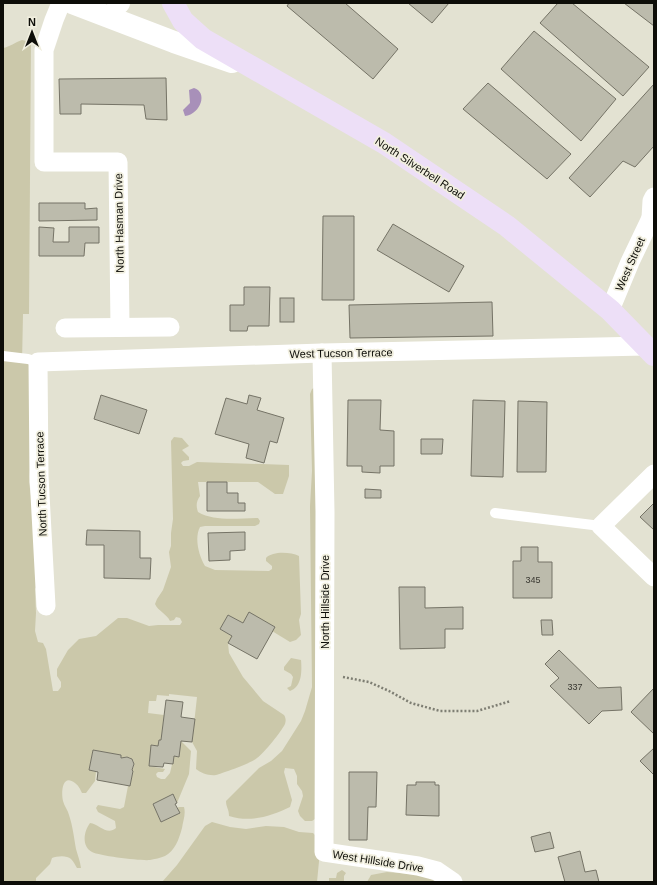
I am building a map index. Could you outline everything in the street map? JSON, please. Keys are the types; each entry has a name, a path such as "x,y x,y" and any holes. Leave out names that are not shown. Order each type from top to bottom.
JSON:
{"main road":[{"name":"North Silverbell Road","path":"173,3 183,21 203,39 384,143 501,222 610,310 650,351"}],"street":[{"name":"North Hasman Drive","path":"61,3 44,50 44,162 118,162 120,327"},
{"path":"72,3 174,42 259,71"},
{"name":"West Street","path":"610,310 630,262 652,216 652,201 654,197"},
{"path":"65,328 170,328"},
{"name":"West Tucson Terrace","path":"38,362 322,353 650,351"},
{"name":"North Hillside Drive","path":"322,353 325,512 324,852"},
{"name":"North Tucson Terrace","path":"38,362 39,476 46,606"},
{"path":"654,474 601,526 654,577"},
{"name":"West Hillside Drive","path":"324,852 418,866 437,871 453,882"}],"lane":[{"path":"3,356 28,359 38,362"},
{"path":"496,513 601,526"}],"path":[{"path":"325,672 369,682 411,703 440,711 477,711 511,701"}],"shaded area":[{"path":"22,40 31,42 29,314 23,314 22,363 33,363 33,432 29,482 35,524 39,582 35,589 35,631 38,642 43,643 46,649 53,691 58,691 61,687 61,682 57,676 57,669 68,650 79,639 96,636 118,618 127,618 149,626 180,625 182,622 180,618 176,617 174,620 170,621 155,604 163,590 171,567 169,552 171,546 173,519 171,441 174,437 182,438 189,446 182,450 189,457 189,460 181,463 183,466 189,466 197,462 289,465 289,476 283,494 275,494 258,482 198,482 200,496 197,504 198,512 212,517 235,519 258,518 260,521 259,524 255,526 200,527 197,542 199,552 205,566 215,570 269,571 272,569 272,566 266,561 266,558 273,554 282,553 299,556 301,614 299,620 301,635 296,640 290,642 272,631 275,627 249,613 243,623 228,615 220,629 232,636 228,643 229,653 243,677 263,701 284,715 285,718 283,728 268,747 257,758 244,765 216,775 200,772 196,769 197,751 192,742 197,697 169,694 169,696 157,695 156,701 149,701 148,713 164,715 161,740 159,740 158,746 152,745 149,766 165,769 163,772 158,772 156,774 157,777 165,779 170,773 174,756 179,757 181,741 191,751 189,774 177,803 173,794 153,804 161,822 180,813 177,808 184,807 185,812 182,828 174,848 168,854 150,860 138,860 96,854 86,846 85,834 90,823 109,831 116,828 115,821 98,812 96,808 98,805 120,809 124,807 128,786 130,786 132,770 134,767 134,761 130,758 121,758 121,755 93,750 89,770 96,772 95,781 86,793 82,793 78,785 67,780 62,789 63,801 70,819 81,868 77,868 73,861 65,856 57,857 52,858 50,864 36,878 36,882 3,882 3,48"},
{"path":"194,88 201,94 201,103 195,111 185,116 183,110 190,103 189,90"},
{"path":"314,388 317,388 315,819 312,821 305,821 300,816 298,811 303,796 302,791 297,784 297,776 294,769 285,768 284,772 292,800 290,807 261,818 237,818 229,816 226,801 259,768 271,761 282,751 301,721 312,687 310,506 312,471 310,394"},
{"path":"291,658 301,660 301,669 297,686 290,691 287,688 291,686 293,677 284,670 284,667"},
{"path":"212,822 230,827 246,829 266,826 284,827 299,832 313,833 318,838 320,851 317,882 162,882 177,865 205,826"},
{"path":"342,870 346,873 344,876 344,882 329,882 329,878 336,878 337,873"},
{"path":"387,872 424,875 436,882 367,882 371,875"}],"building":[{"path":"289,3 345,3 398,49 373,79 287,6"},
{"path":"408,3 449,3 432,23"},
{"path":"558,3 572,3 649,67 623,96 540,23"},
{"path":"624,3 654,3 654,26"},
{"path":"534,31 616,99 581,141 501,69"},
{"path":"166,78 167,120 146,119 144,105 81,104 81,114 60,114 59,79"},
{"path":"488,83 571,154 547,179 463,109"},
{"path":"654,84 654,146 635,167 623,161 590,197 569,178"},
{"path":"39,203 85,203 85,209 97,208 97,220 39,221"},
{"path":"323,216 354,216 354,300 322,300"},
{"path":"393,224 464,266 449,292 377,250"},
{"path":"39,227 54,228 53,242 69,242 69,227 99,227 99,243 85,243 84,256 39,256"},
{"path":"244,287 270,287 269,326 248,326 247,331 230,331 230,305 244,305"},
{"path":"280,298 294,298 294,322 280,322"},
{"path":"492,302 493,336 350,338 349,305"},
{"path":"101,395 147,410 139,434 94,419"},
{"path":"249,395 261,398 257,410 284,418 277,443 270,441 264,463 246,458 249,444 215,434 226,398 247,404"},
{"path":"348,400 381,400 380,430 394,431 394,466 380,466 380,473 362,472 362,466 347,466"},
{"path":"473,400 505,401 503,477 471,476"},
{"path":"518,401 547,402 546,472 517,472"},
{"path":"421,439 443,439 442,454 421,454"},
{"path":"207,482 227,482 227,493 238,493 238,503 245,503 245,511 207,511"},
{"path":"365,489 381,490 381,498 365,498"},
{"path":"654,503 654,530 640,517"},
{"path":"87,530 140,531 140,558 151,558 150,579 104,578 104,545 86,545"},
{"path":"245,532 245,550 230,551 230,560 209,561 208,533"},
{"path":"521,547 538,547 538,562 552,562 552,598 513,598 513,561 521,561"},
{"path":"399,587 425,587 425,608 463,607 463,629 445,629 445,648 400,649"},
{"path":"249,612 275,627 257,659 228,643 232,636 220,629 228,615 243,623"},
{"path":"541,620 552,620 553,635 542,635"},
{"path":"559,650 598,688 621,687 622,710 602,711 589,724 550,686 559,678 545,664"},
{"path":"654,688 654,734 631,712"},
{"path":"166,700 183,702 181,717 195,719 192,742 181,741 179,757 174,756 173,764 164,763 163,767 149,766 151,745 158,746 159,740 161,740"},
{"path":"654,748 654,775 640,761"},
{"path":"93,750 121,755 121,758 127,757 132,759 134,764 130,786 97,780 98,772 89,770"},
{"path":"349,772 377,772 376,807 368,807 367,840 349,840"},
{"path":"416,782 435,782 435,785 439,785 439,816 406,815 407,785 416,785"},
{"path":"173,794 177,803 175,804 180,813 161,822 153,804"},
{"path":"550,832 554,848 535,852 531,837"},
{"path":"580,851 585,872 596,870 599,882 565,882 558,857"}]}
